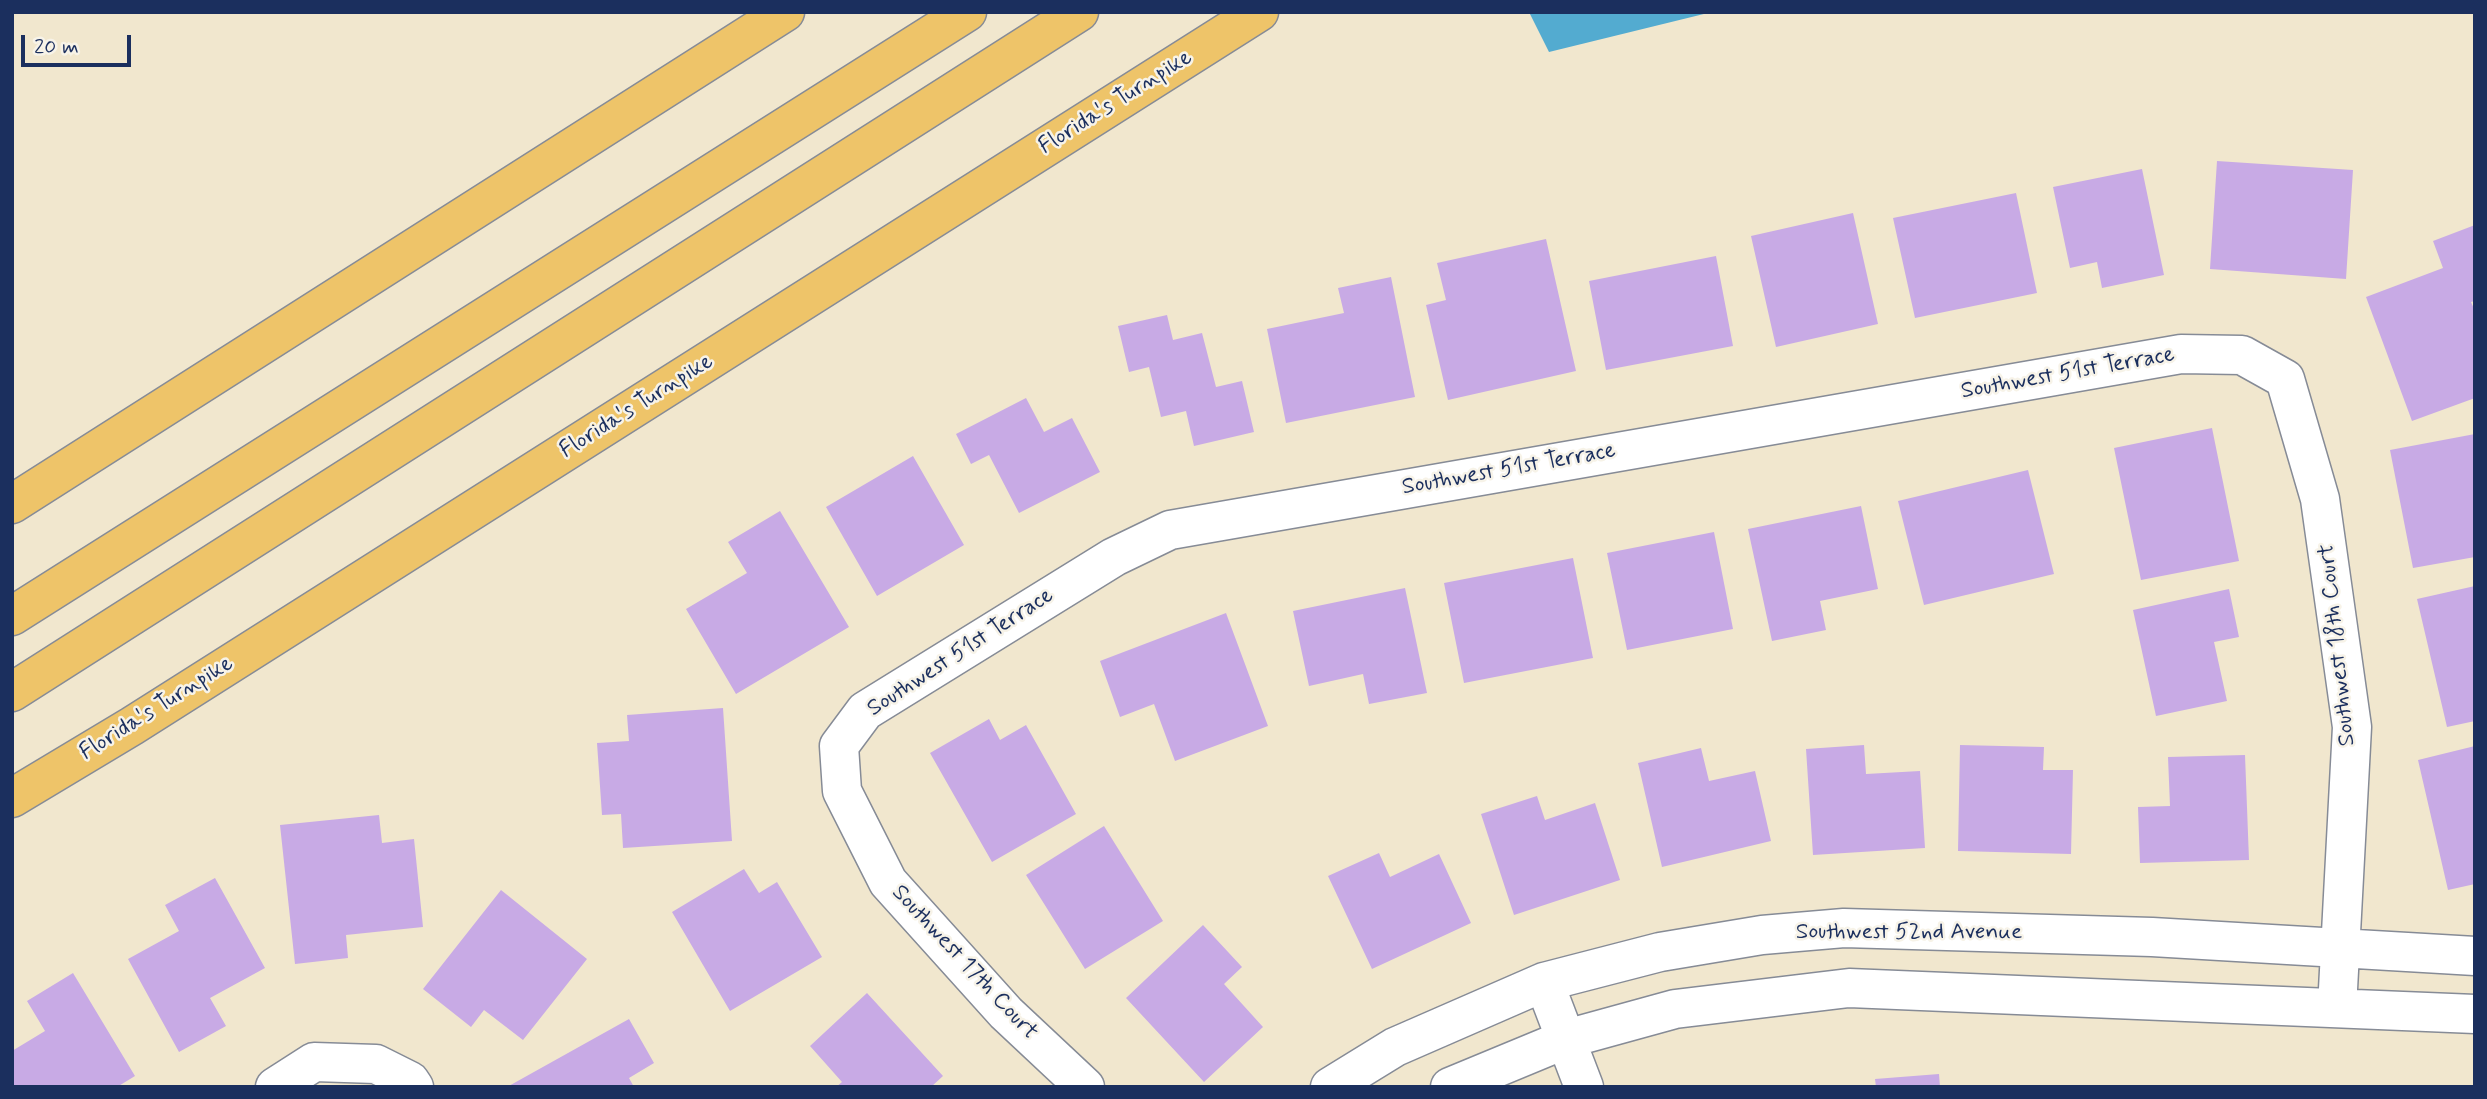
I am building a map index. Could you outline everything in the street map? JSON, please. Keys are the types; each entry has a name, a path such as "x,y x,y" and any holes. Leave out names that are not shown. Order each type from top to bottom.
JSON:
{"highway":[{"path":"12,504 786,12"},
{"path":"12,616 967,12"},
{"path":"12,692 1079,12"},
{"name":"Florida's Turnpike","path":"12,797 144,719 1259,12"}],"street":[{"name":"Southwest 51st Terrace","path":"839,746 865,711 1114,557 1170,530 2181,354 2242,355"},
{"name":"Southwest 18th Court","path":"2242,355 2285,379 2320,499 2352,727 2337,1008"},
{"name":"Southwest 17th Court","path":"839,746 842,791 888,882 1006,1013 1086,1087"},
{"name":"Southwest 52nd Avenue","path":"1330,1087 1395,1047 1544,982 1660,952 1762,935 1844,928 2152,937 2475,956"},
{"path":"1544,982 1584,1087"},
{"path":"1450,1087 1566,1039 1675,1009 1849,988 2475,1014"},
{"path":"275,1087 314,1062 376,1064 410,1081 414,1087"}],"water":[{"path":"1529,12 1712,12 1549,52"}],"building":[{"path":"2217,161 2353,170 2346,279 2210,269"},
{"path":"2142,169 2164,275 2102,288 2097,262 2070,268 2053,187"},
{"path":"2016,193 2037,293 1915,318 1893,218"},
{"path":"1853,213 1878,324 1776,347 1751,236"},
{"path":"2475,225 2475,301 2471,302 2475,311 2475,398 2412,421 2366,297 2443,268 2433,241"},
{"path":"1546,239 1576,371 1448,400 1426,305 1446,300 1437,263"},
{"path":"1716,256 1733,346 1606,370 1589,281"},
{"path":"1391,277 1415,397 1286,423 1267,329 1344,313 1338,288"},
{"path":"1167,315 1173,340 1202,333 1216,387 1242,381 1254,432 1194,446 1186,411 1161,417 1149,367 1129,372 1118,326"},
{"path":"1026,398 1044,432 1072,418 1100,472 1019,513 989,455 971,464 956,434"},
{"path":"2212,428 2239,561 2141,580 2114,448"},
{"path":"2475,434 2475,557 2413,568 2390,450"},
{"path":"913,456 964,545 877,596 826,507"},
{"path":"2028,470 2054,574 1924,605 1898,501"},
{"path":"1861,506 1878,589 1820,601 1826,630 1772,641 1748,529"},
{"path":"780,511 849,627 736,694 686,609 747,573 728,542"},
{"path":"1714,532 1733,629 1627,650 1607,553"},
{"path":"1573,558 1593,658 1464,683 1444,583"},
{"path":"2475,586 2475,721 2447,727 2417,599"},
{"path":"1405,588 1427,693 1369,704 1363,674 1309,686 1293,611"},
{"path":"2229,589 2239,637 2214,642 2227,701 2156,716 2133,610"},
{"path":"1226,613 1268,726 1175,761 1154,704 1120,717 1100,661"},
{"path":"723,708 732,841 623,848 621,814 602,815 597,743 629,741 627,715"},
{"path":"989,719 1000,740 1026,725 1076,814 992,862 930,753"},
{"path":"1864,745 1866,774 1920,771 1925,848 1813,855 1806,749"},
{"path":"1960,745 2044,747 2043,770 2073,770 2071,854 1958,851"},
{"path":"2475,746 2475,884 2448,890 2418,760"},
{"path":"1701,748 1709,781 1755,771 1771,841 1662,867 1638,763"},
{"path":"2245,755 2249,860 2140,863 2138,807 2170,806 2168,757"},
{"path":"1537,796 1545,820 1595,803 1620,880 1514,915 1481,814"},
{"path":"379,815 382,843 414,839 423,927 346,935 348,958 295,964 280,825"},
{"path":"1104,826 1163,921 1085,969 1026,875"},
{"path":"1379,853 1390,877 1439,854 1471,923 1372,969 1328,876"},
{"path":"744,869 759,893 777,882 822,957 730,1011 672,912"},
{"path":"215,878 265,968 210,998 226,1026 179,1052 128,959 179,931 165,905"},
{"path":"501,890 587,959 523,1040 484,1010 471,1027 423,989"},
{"path":"1203,925 1242,967 1224,984 1263,1027 1204,1082 1126,998"},
{"path":"73,973 135,1076 117,1087 13,1087 12,1051 45,1031 27,1001"},
{"path":"867,993 943,1076 931,1087 836,1087 842,1082 810,1046"},
{"path":"629,1019 654,1063 629,1078 634,1087 507,1087"},
{"path":"1939,1074 1940,1087 1876,1087 1875,1079"}]}
